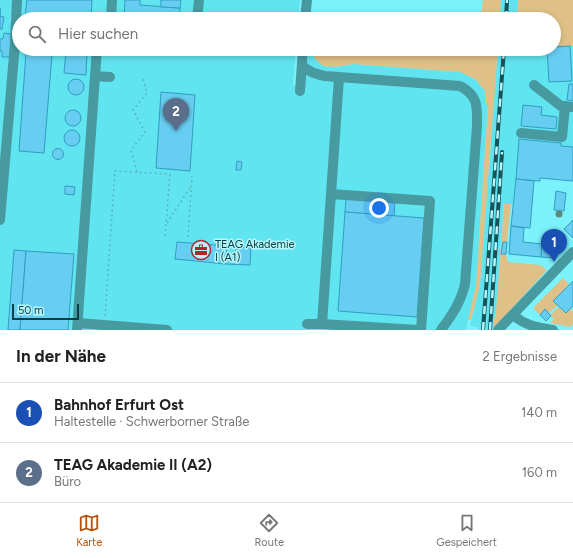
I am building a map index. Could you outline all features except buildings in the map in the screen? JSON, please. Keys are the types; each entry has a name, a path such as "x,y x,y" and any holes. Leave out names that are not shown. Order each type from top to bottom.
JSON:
{"street":[{"path":"17,0 17,12"},
{"path":"111,12 112,0"},
{"path":"198,12 199,0"},
{"path":"306,12 307,0"},
{"path":"0,220 16,56"},
{"path":"96,56 78,327 167,330"},
{"path":"300,91 303,56"},
{"path":"302,65 314,74 339,78 460,86 469,91 474,97 477,126 465,284 457,306 441,330"},
{"path":"95,76 110,77"},
{"path":"322,324 339,78"},
{"path":"521,133 562,137 569,106 561,106 534,85"},
{"path":"331,194 430,201 421,330"},
{"path":"498,330 573,252"},
{"path":"513,315 522,323 527,325 551,330"},
{"path":"307,324 418,330"}],"path":[{"path":"137,172 130,150 145,132 133,110 147,94 143,79"},
{"path":"104,322 115,171 168,174 165,236"},
{"path":"188,237 192,176"},
{"path":"166,225 192,186"}],"shaded area":[{"path":"0,0 300,0 299,12 12,12 12,56 295,56 293,85 305,86 308,56 314,56 315,59 334,67 354,64 460,72 475,79 486,91 485,104 488,104 476,285 466,330 0,330"},
{"path":"483,0 501,0 500,12 481,12"},
{"path":"501,0 518,0 517,12 500,12"},
{"path":"518,0 573,0 573,46 561,47 561,12 517,12"},
{"path":"573,46 573,181 540,178 540,181 516,179 513,205 504,204 496,311 495,318 493,319 493,329 478,330 478,327 470,326 480,285 497,56 561,56 561,47"},
{"path":"314,56 497,56 480,285 471,320 468,320 476,285 488,105 485,104 485,91 475,79 460,72 354,64 334,67 323,66"},
{"path":"504,204 511,204 507,242 503,242 501,254 506,254 508,262 540,265 547,270 493,329 493,319 495,318 496,311"},
{"path":"563,278 569,284 553,301 558,305 549,313 545,310 540,315 533,308"},
{"path":"559,307 565,313 570,309 573,311 573,324 571,327 550,323 554,319 550,315"}],"railway":[{"path":"506,12 507,0"},
{"path":"483,330 503,56"},
{"path":"490,330 502,152"}],"place":[{"name":"TEAG Akademie II (A2)","path":"176,131"},
{"name":"TEAG Akademie I (A1)","path":"201,250"},
{"name":"Bahnhof Erfurt Ost","path":"554,262"}]}
